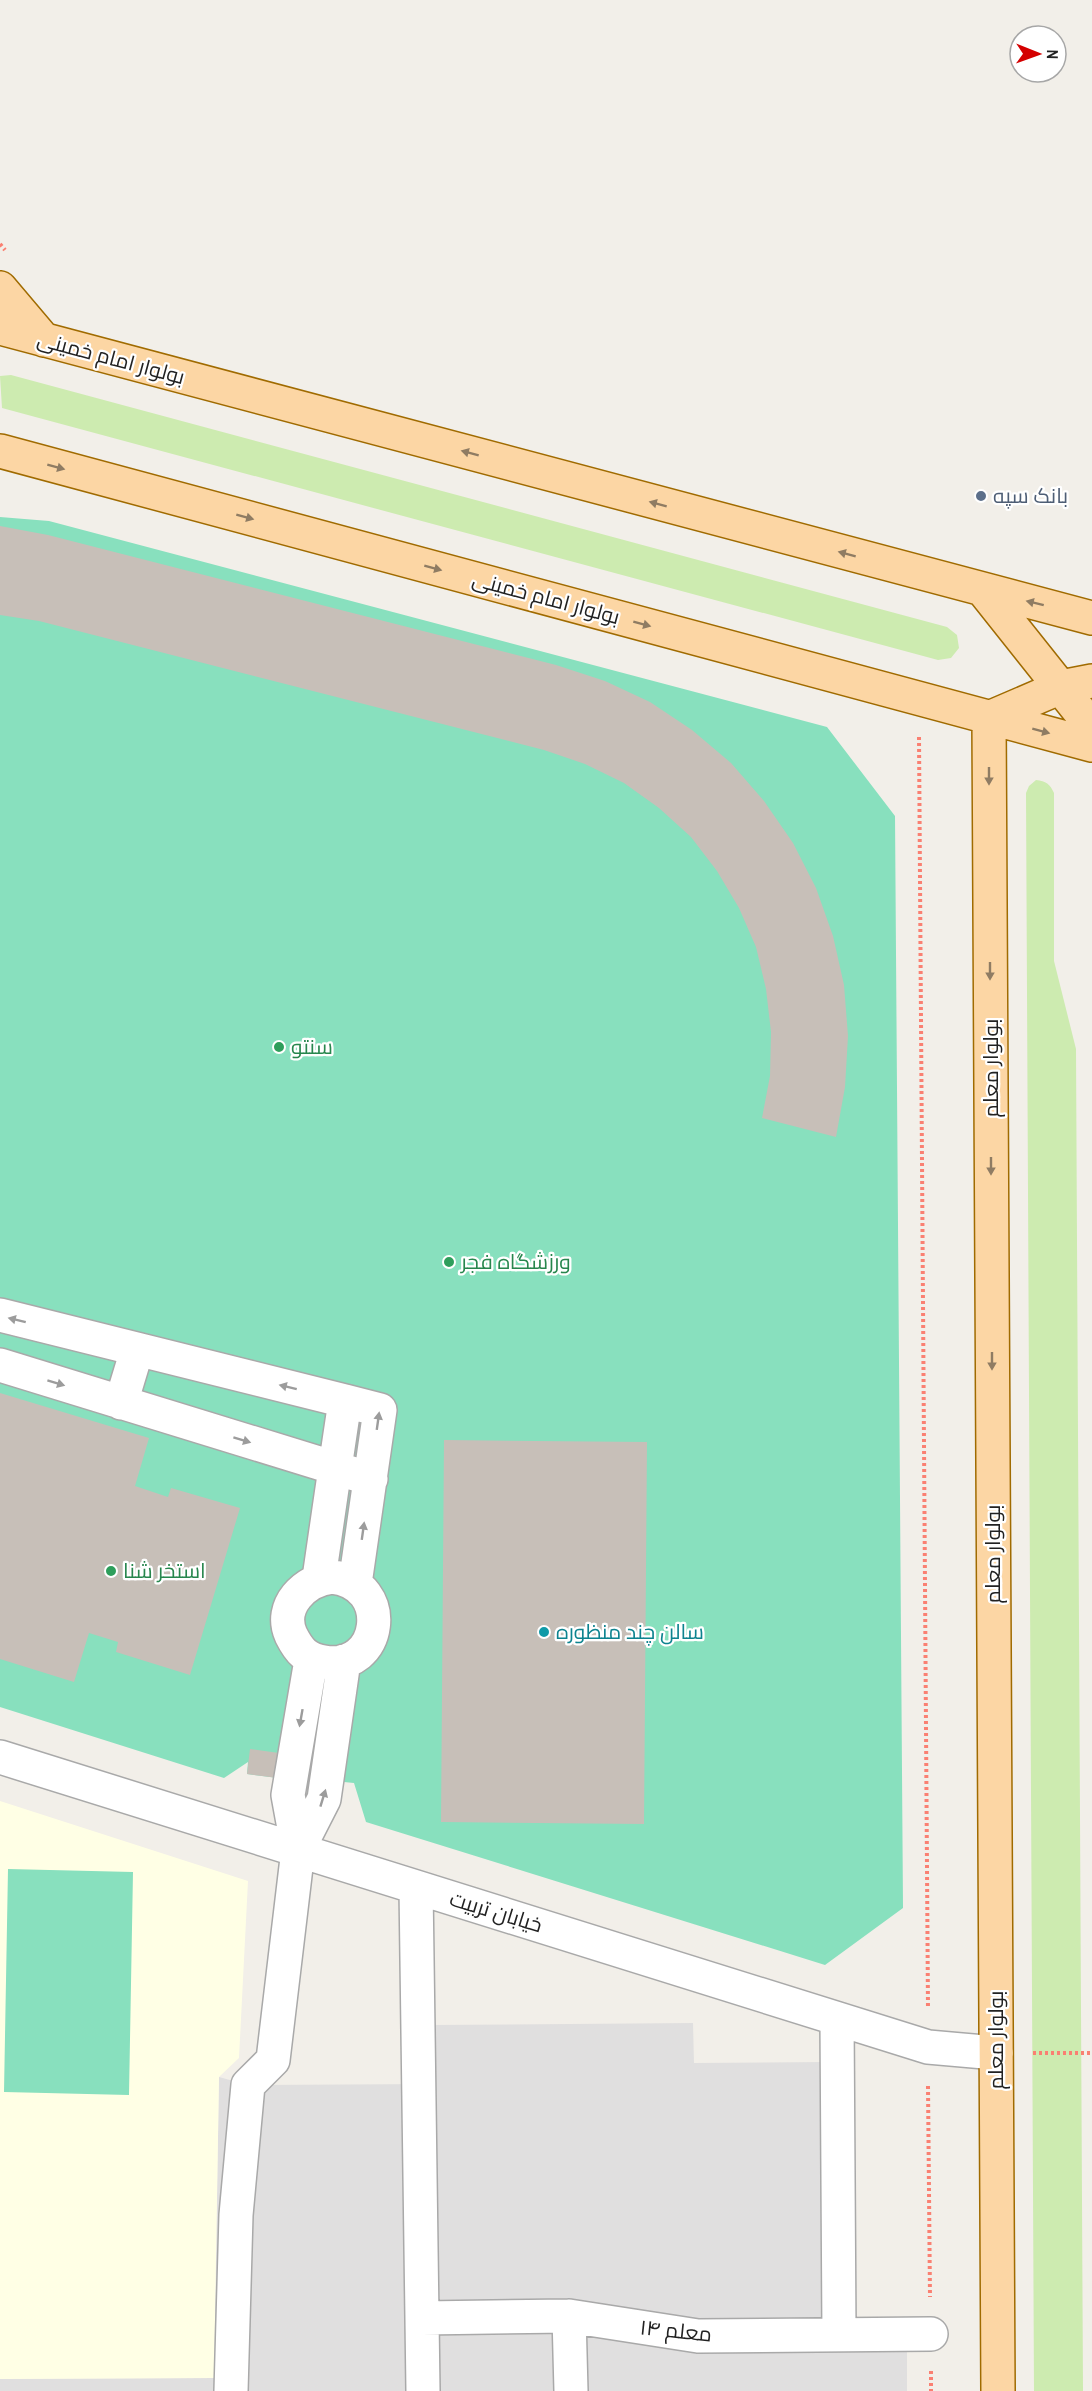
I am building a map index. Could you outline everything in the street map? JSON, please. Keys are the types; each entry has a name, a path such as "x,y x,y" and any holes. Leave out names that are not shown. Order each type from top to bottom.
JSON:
{"main road":[{"path":"0,288 44,340"},
{"name":"بولوار امام خمینی","path":"0,328 1092,618"},
{"name":"بولوار امام خمینی","path":"0,451 1092,745"},
{"path":"983,590 1076,684 1092,727"},
{"path":"989,718 1076,684"},
{"name":"بولوار معلم","path":"989,718 998,2391"}],"street":[{"path":"0,1315 380,1410 355,1584"},
{"path":"121,1403 137,1350"},
{"path":"0,1365 370,1479"},
{"path":"319,1578 345,1401"},
{"path":"319,1578 344,1578 355,1584 370,1602 374,1626 364,1648 344,1661 332,1664 310,1660 296,1644 289,1630 289,1613 294,1598 305,1586 319,1578"},
{"path":"231,2391 236,2215 248,2085 273,2060 298,1850 288,1795 310,1660"},
{"path":"298,1850 324,1799 344,1661"},
{"name":"خیابان تربیت","path":"0,1757 928,2048 996,2053"},
{"path":"416,1887 423,2391"},
{"path":"837,2019 839,2334"},
{"path":"569,2316 571,2391"},
{"name":"معلم ۱۴","path":"422,2318 569,2316 698,2336 931,2334"}],"path":[{"path":"919,737 931,2391"},
{"path":"996,2053 1092,2053"}],"shaded area":[{"path":"0,1801 248,1881 239,2058 219,2077 214,2378 0,2379"},
{"path":"693,2023 694,2063 828,2062 830,2335 907,2343 907,2391 0,2391 0,2379 214,2378 219,2077 248,2085 432,2084 432,2025"}],"green space":[{"path":"11,375 947,627 957,635 959,648 951,658 938,660 2,408 0,376"},
{"name":"ورزشگاه فجر","path":"0,517 49,521 827,727 895,816 903,1908 825,1965 366,1822 354,1783 334,1781 333,1785 247,1774 248,1762 224,1778 0,1707"},
{"path":"1036,780 1047,784 1054,793 1054,961 1076,1049 1083,2391 1034,2391 1026,793 1029,786"},
{"path":"8,1869 133,1872 129,2095 4,2092"}],"building":[{"path":"0,526 48,535 556,665 605,681 650,702 692,730 731,763 764,801 793,843 816,888 833,936 844,985 848,1036 845,1087 836,1137 762,1118 770,1076 771,1032 766,989 756,947 739,908 717,871 691,837 659,808 624,783 585,764 544,750 39,621 0,615"},
{"name":"استخر شنا","path":"0,1393 149,1438 135,1486 168,1497 171,1488 240,1508 190,1675 116,1652 118,1642 89,1633 74,1682 0,1659"},
{"name":"سالن چند منظوره","path":"444,1440 647,1442 644,1824 441,1822"},
{"path":"250,1749 336,1761 333,1785 247,1774"}],"place":[{"name":"بانک سپه","path":"981,496"},
{"name":"سنتو","path":"279,1047"},
{"name":"ورزشگاه فجر","path":"449,1262"},
{"name":"استخر شنا","path":"111,1571"},
{"name":"سالن چند منظوره","path":"544,1632"}]}
